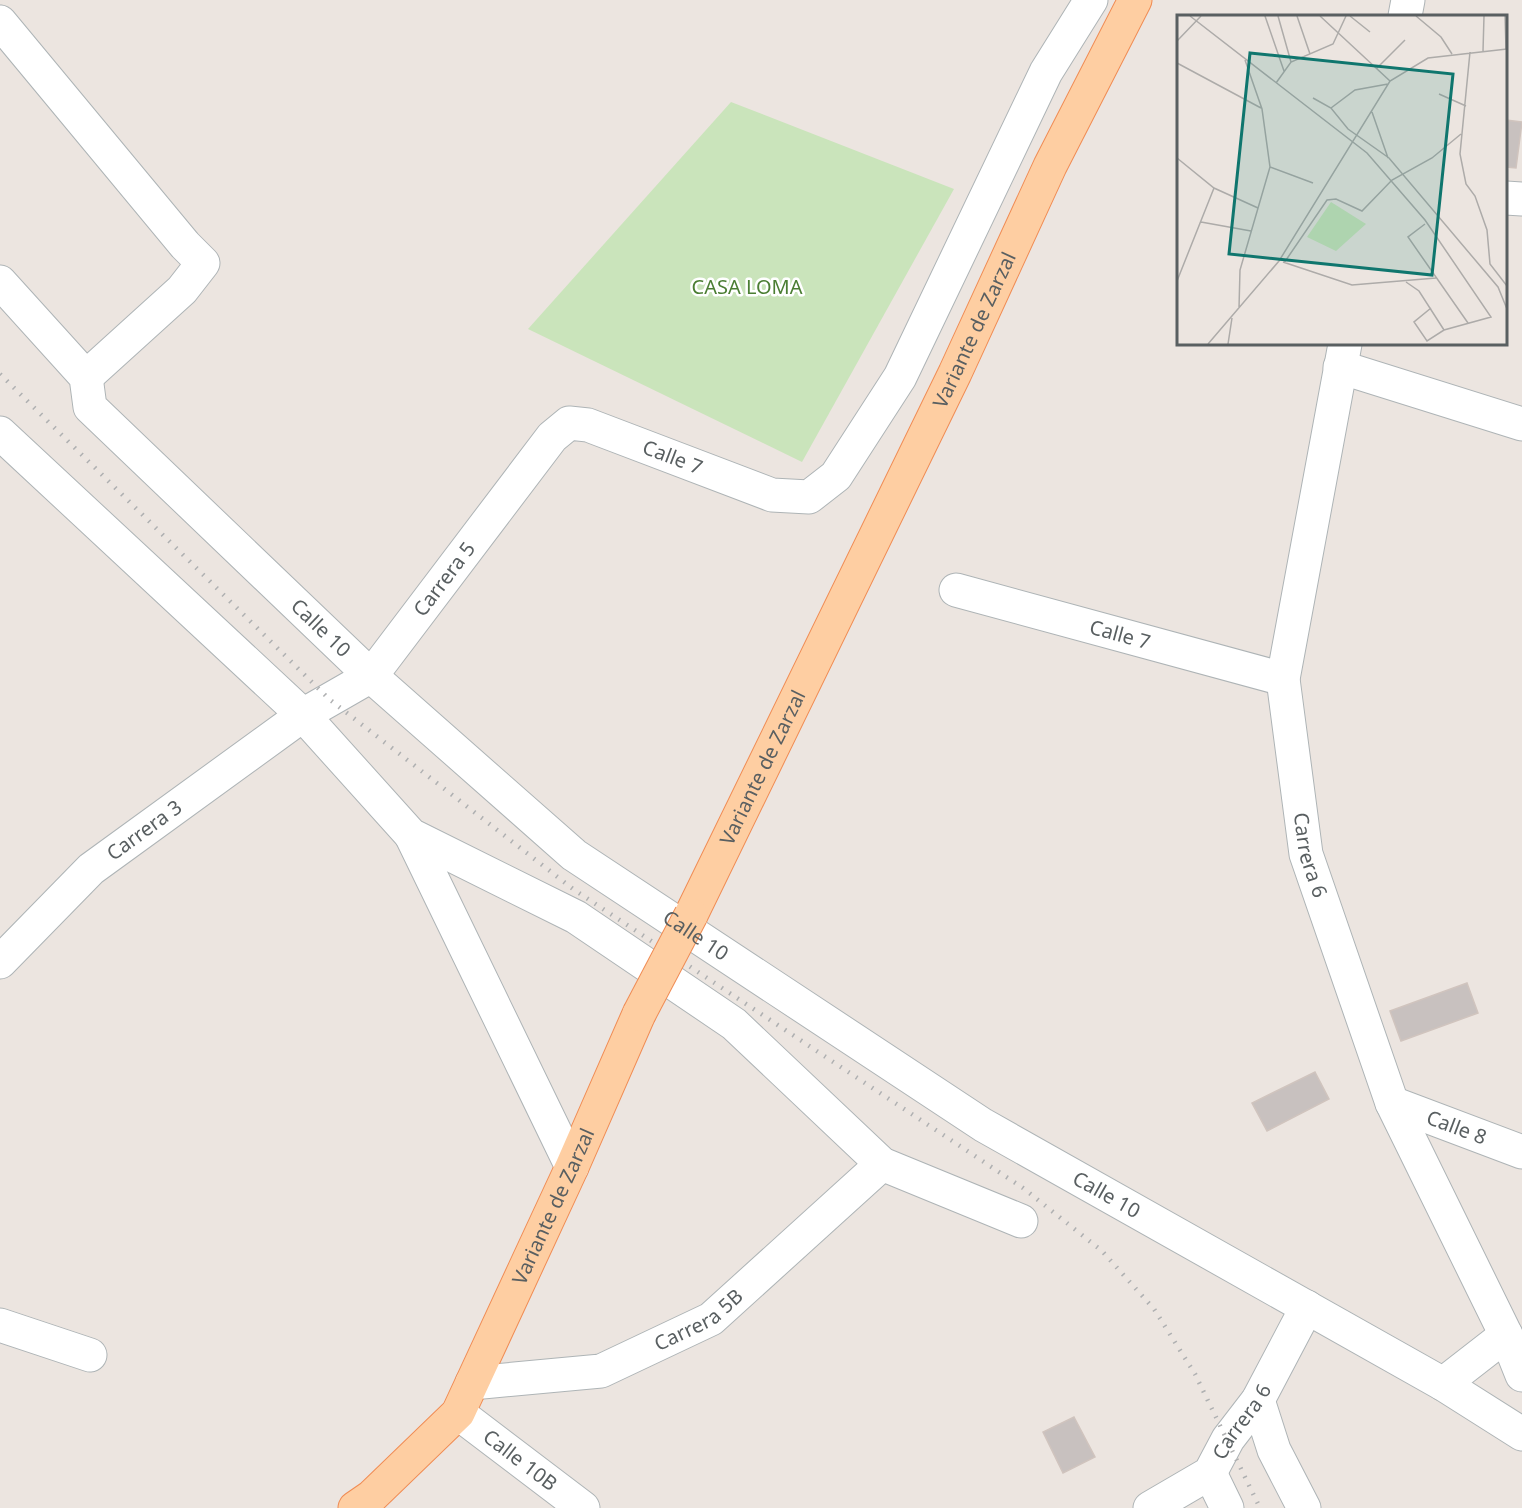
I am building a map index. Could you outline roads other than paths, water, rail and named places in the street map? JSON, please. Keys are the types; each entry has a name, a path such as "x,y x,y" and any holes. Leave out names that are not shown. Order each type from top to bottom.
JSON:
{"main road":[{"name":"Variante de Zarzal","path":"355,1508 371,1497 458,1413 572,1167 639,1014 691,915 955,373 1050,166 1135,0"}],"street":[{"name":"Calle 7","path":"569,423 588,425 772,495 809,497 836,476 900,377 1046,72 1091,0"},
{"path":"1406,15 1408,0"},
{"path":"0,22 185,245 203,263 182,290 86,377 0,282"},
{"path":"1507,198 1522,199"},
{"path":"1343,355 1522,424"},
{"name":"Carrera 6","path":"1343,355 1283,679 1306,854 1392,1104 1506,1335 1522,1376"},
{"name":"Calle 10","path":"86,377 90,407 371,676 574,855 982,1125 1443,1384 1522,1434"},
{"name":"Carrera 5","path":"303,715 371,676 552,437 569,423"},
{"path":"0,433 303,715 411,835 572,1167"},
{"name":"Calle 7","path":"956,590 1283,679"},
{"name":"Carrera 3","path":"0,962 91,869 303,715"},
{"path":"411,835 576,917 734,1024 882,1164 1021,1221"},
{"name":"Calle 8","path":"1392,1104 1522,1152"},
{"name":"Carrera 5B","path":"472,1383 601,1371 711,1319 882,1164"},
{"name":"Carrera 6","path":"1150,1508 1210,1473 1228,1439 1258,1400 1306,1307"},
{"path":"0,1325 90,1355"},
{"path":"1443,1384 1506,1335"},
{"path":"1258,1400 1274,1450 1304,1508"},
{"name":"Calle 10B","path":"458,1413 569,1503"},
{"path":"1210,1473 1227,1508"}],"railway":[{"path":"0,374 329,699 573,889 1023,1188 1102,1251 1154,1309 1195,1374 1260,1508"}],"park label":[{"name":"CASA LOMA","path":"747,287"}]}
